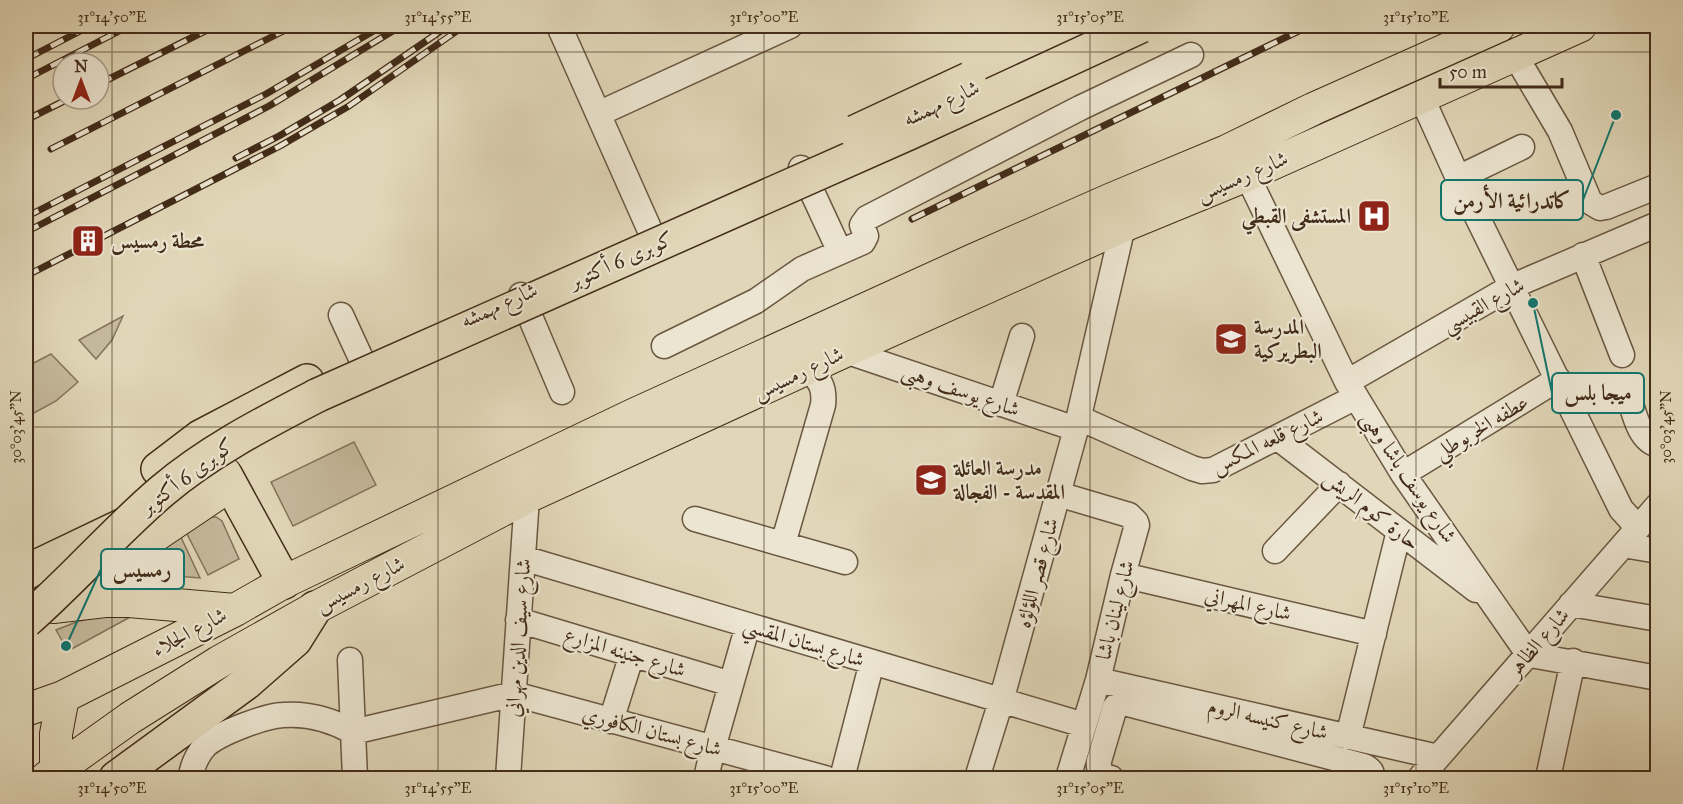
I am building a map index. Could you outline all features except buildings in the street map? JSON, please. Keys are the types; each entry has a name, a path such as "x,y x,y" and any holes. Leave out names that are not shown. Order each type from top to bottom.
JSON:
{"highway":[{"name":"كوبرى 6 أكتوبر","path":"31,596 114,507 200,437 307,381 461,313 1087,26"},
{"path":"975,88 1000,83 1124,26"},
{"name":"كوبرى 6 أكتوبر","path":"31,596 121,529 164,489 226,445 318,395 909,133 1141,26"},
{"path":"31,596 226,476 284,582"},
{"path":"116,778 246,683 295,640 315,608"}],"main road":[{"name":"شارع مهمشه","path":"226,476 227,445 232,435 245,423 369,363 1110,26"},
{"name":"شارع رمسيس","path":"235,610 284,582 633,415 971,261 1227,151 1313,109 1499,26"},
{"name":"شارع رمسيس","path":"53,776 130,718 171,692 315,608 527,497 1123,226 1247,175 1580,26"},
{"name":"شارع الجلاء","path":"31,596 235,610"},
{"name":"شارع الجلاء","path":"26,710 63,697 235,610"},
{"path":"53,776 56,734 63,697"}],"street":[{"path":"559,26 652,235"},
{"path":"598,114 790,26"},
{"path":"664,346 756,301 795,273 865,240 862,225 867,218 1080,108 1191,55"},
{"path":"1515,55 1560,131 1590,202 1600,208 1606,207 1658,186"},
{"path":"1421,96 1458,178 1622,509 1630,536 1658,551"},
{"path":"1458,178 1522,147"},
{"path":"801,168 840,252"},
{"name":"شارع يوسف باشا وهبى","path":"1247,175 1351,390 1403,474 1529,653"},
{"name":"شارع القبيسي","path":"1351,390 1513,286 1658,224"},
{"name":"شارع قصر اللؤلؤه","path":"977,778 1001,701 1078,423 1123,226"},
{"path":"1582,255 1622,356"},
{"path":"521,295 562,392"},
{"path":"346,313 369,363"},
{"path":"1001,404 1022,336"},
{"name":"شارع يوسف وهبى","path":"845,351 1001,404 1078,423"},
{"path":"783,544 823,405 824,394 821,384 806,369"},
{"name":"عطفه الخربوطلي","path":"1403,474 1558,379"},
{"name":"شارع قلعه المكس","path":"1078,423 1202,471 1213,470 1278,438 1351,390"},
{"path":"1628,394 1645,438 1652,444 1658,445"},
{"name":"حارة كوم الريش","path":"1278,438 1496,605"},
{"path":"1275,551 1339,484"},
{"name":"شارع لينان باشا","path":"1058,494 1129,515 1137,525 1098,680 1068,778"},
{"name":"شارع سيف الدين مهراني","path":"508,778 527,497"},
{"name":"شارع الظاهر","path":"1420,778 1658,505"},
{"path":"695,519 845,562"},
{"path":"1348,737 1399,531"},
{"name":"شارع بستان المقسي","path":"523,558 1084,725"},
{"name":"شارع المهراني","path":"1123,575 1374,634"},
{"path":"1572,604 1658,619"},
{"name":"شارع جنينه المزارع","path":"519,620 731,684"},
{"path":"706,778 748,625"},
{"path":"1529,653 1658,678"},
{"path":"611,721 632,654"},
{"path":"350,660 355,778"},
{"path":"1548,778 1573,661"},
{"path":"842,778 872,662"},
{"name":"شارع كنيسه الروم","path":"1098,680 1438,757"},
{"path":"191,778 197,758 205,746 220,736 265,718 282,715 319,718 354,732 514,694"},
{"name":"شارع بستان الكافوري","path":"514,694 825,778"},
{"path":"1111,778 1106,777 1098,768 1115,707 1120,702 1364,766 1371,772 1371,778"}],"shaded area":[{"path":"123,316 112,340 96,359 79,340"},
{"path":"51,354 78,382 56,401 34,413 26,397 26,367"},
{"path":"354,442 376,485 293,526 271,482"},
{"path":"209,517 216,517 222,521 239,559 208,575 185,530"},
{"path":"179,533 200,578 113,571"},
{"path":"104,616 132,616 68,651 56,630 79,621"}],"railway":[{"path":"26,59 90,26"},
{"path":"26,79 129,26"},
{"path":"111,78 215,26"},
{"path":"51,149 293,26"},
{"path":"26,217 266,94 382,26"},
{"path":"26,232 269,106 401,26"},
{"path":"236,158 340,100 448,26"},
{"path":"26,276 280,146 349,106 464,26"},
{"path":"912,219 1309,26"},
{"path":"26,120 51,108"}],"place":[{"name":"كاتدرائية الأرمن","path":"1616,115"},
{"name":"المستشفى القبطي","path":"1374,216"},
{"name":"محطة رمسيس","path":"88,241"},
{"name":"ميجا بلس","path":"1533,303"},
{"name":"المدرسة البطريركية","path":"1231,339"},
{"name":"مدرسة العائلة المقدسة - الفجالة","path":"931,480"},
{"name":"رمسيس","path":"66,646"}]}
